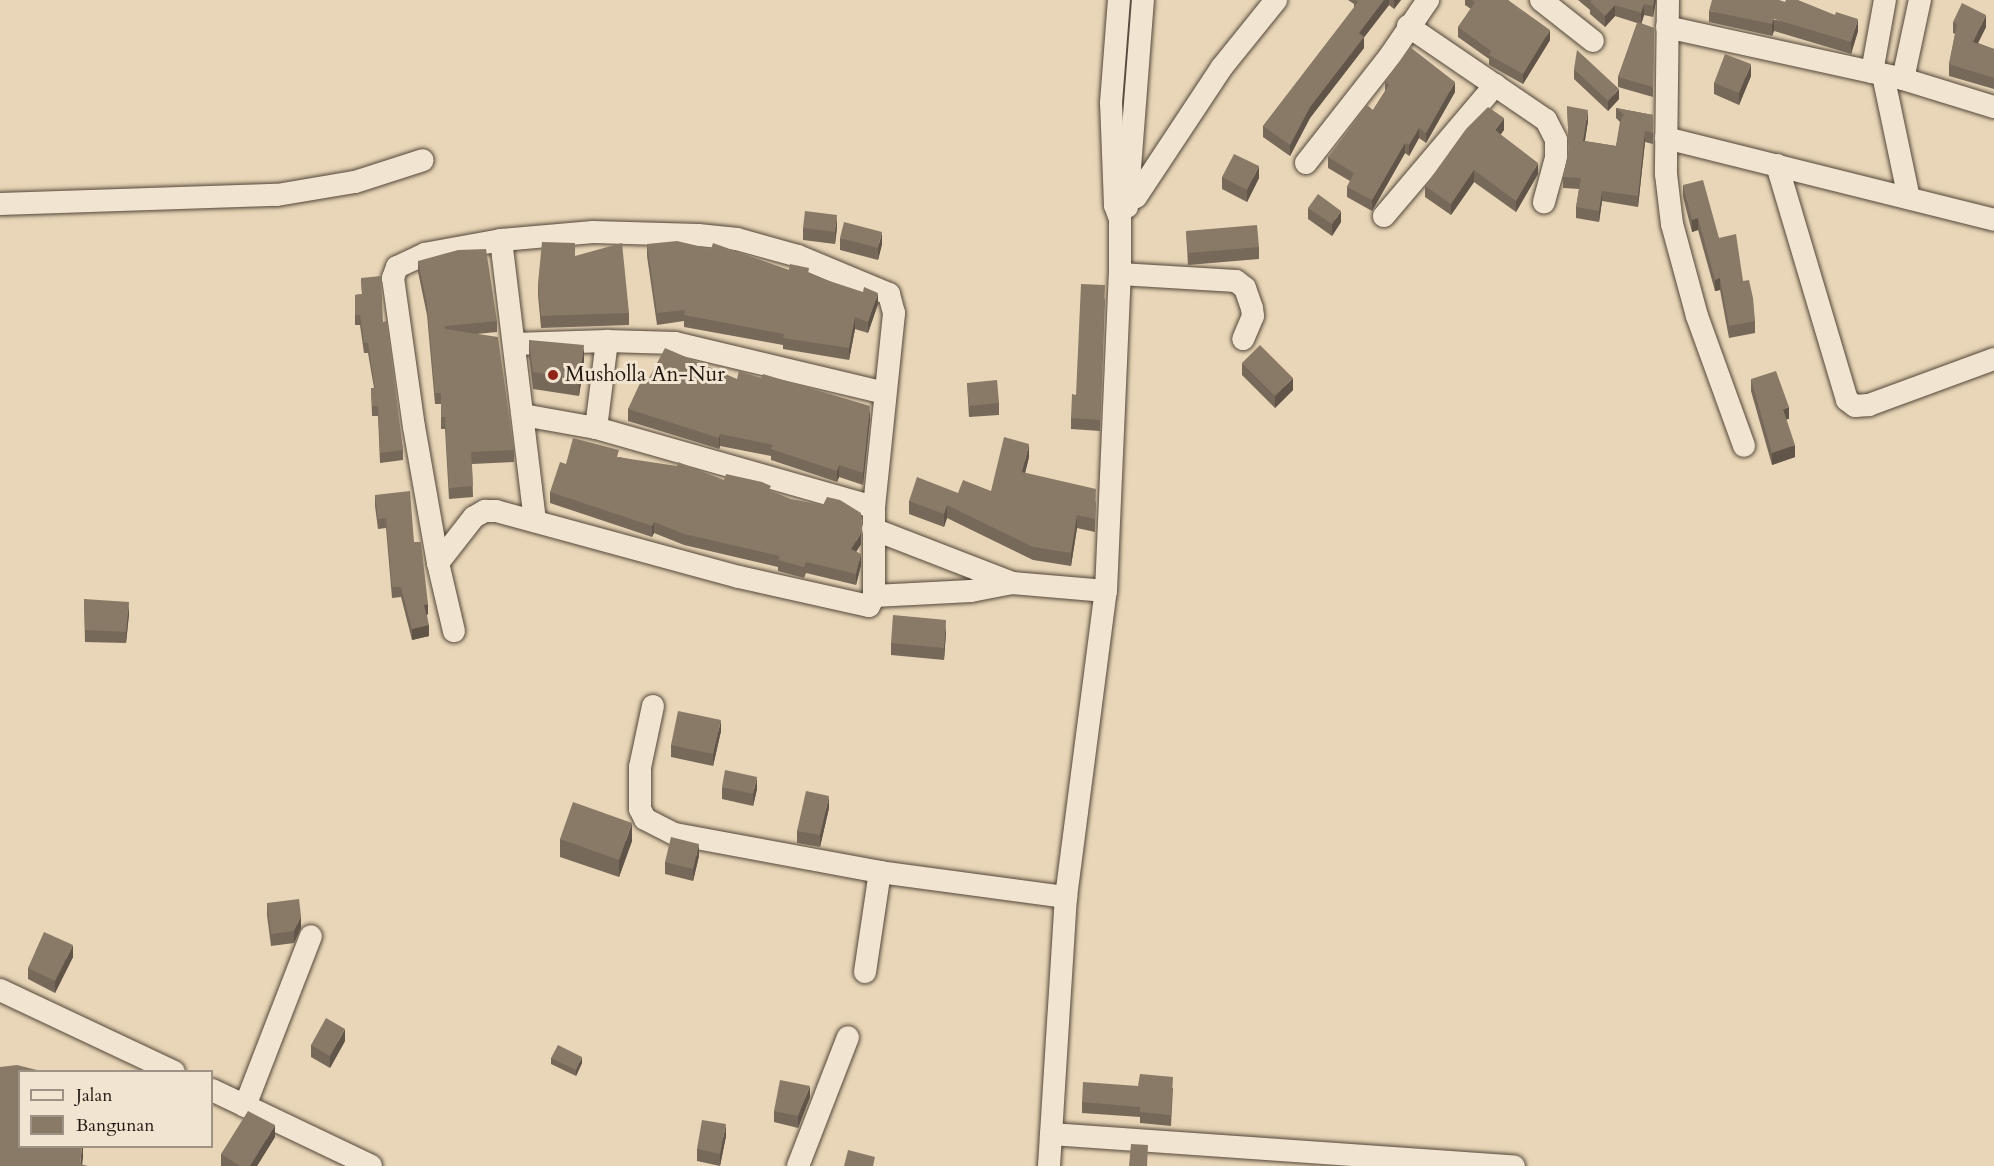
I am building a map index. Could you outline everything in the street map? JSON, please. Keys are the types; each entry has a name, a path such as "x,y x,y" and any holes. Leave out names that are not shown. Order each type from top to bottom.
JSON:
{"street":[{"path":"1119,0 1111,103 1121,209"},
{"path":"1049,1166 1066,897 1106,591 1121,209 1143,0"},
{"path":"1121,209 1175,141 1222,67 1276,0"},
{"path":"1306,162 1390,56 1408,26 1428,0"},
{"path":"1541,0 1593,41"},
{"path":"1668,0 1666,138 1668,201 1682,265 1744,446"},
{"path":"1884,0 1886,75 1909,198"},
{"path":"1886,75 1920,0"},
{"path":"1408,26 1546,120 1552,129 1556,158 1544,202"},
{"path":"1667,27 1886,75 1994,107"},
{"path":"1383,216 1495,85"},
{"path":"1666,138 1994,220"},
{"path":"0,204 277,195 355,182 423,160"},
{"path":"1777,165 1847,399 1855,406 1869,405 1994,359"},
{"path":"438,563 474,517 485,511 535,521 861,606 869,606 874,596 874,507 892,302 889,294 837,270 737,239 698,235 593,232 501,240 425,254 397,267 393,278 438,563 454,631"},
{"path":"501,240 535,521"},
{"path":"1120,274 1236,281 1245,288 1252,308 1243,339"},
{"path":"514,344 607,340 675,343 885,393"},
{"path":"596,428 607,340"},
{"path":"523,415 596,428 874,507"},
{"path":"873,529 1012,583"},
{"path":"874,596 970,591 1012,583 1106,591"},
{"path":"653,706 638,794 645,819 675,834 880,872 1066,897"},
{"path":"865,972 880,872"},
{"path":"245,1106 311,936"},
{"path":"0,990 172,1070"},
{"path":"798,1166 848,1037"},
{"path":"213,1090 371,1166"},
{"path":"1051,1134 1400,1162 1514,1166"}],"building":[{"path":"1356,0 1384,0 1359,33 1364,37 1310,107 1290,145 1263,126 1358,2"},
{"path":"1472,0 1508,0 1550,30 1523,74 1489,55 1491,51 1458,27 1475,2"},
{"path":"1592,0 1654,0 1653,6 1644,4 1641,13 1615,5 1605,16 1590,2"},
{"path":"1712,0 1779,0 1785,2 1786,0 1798,0 1835,15 1836,12 1858,19 1851,42 1774,19 1772,24 1709,11"},
{"path":"1962,3 1986,15 1973,42 1994,49 1994,78 1949,64 1957,24 1953,22"},
{"path":"1638,22 1654,28 1653,87 1618,77"},
{"path":"1410,47 1455,82 1426,133 1419,128 1409,145 1405,143 1372,200 1347,187 1354,173 1328,157 1367,105 1373,110 1389,85 1385,81"},
{"path":"1577,50 1619,89 1608,101 1574,69"},
{"path":"1725,54 1751,64 1739,93 1714,83"},
{"path":"1567,106 1588,110 1583,141 1616,146 1622,116 1625,116 1616,108 1653,115 1653,133 1645,131 1638,196 1602,191 1599,211 1576,207 1581,178 1563,177 1569,148"},
{"path":"1488,107 1504,118 1495,130 1538,163 1516,201 1474,170 1451,204 1425,186 1466,129"},
{"path":"1234,154 1259,166 1247,190 1222,177"},
{"path":"1703,180 1719,238 1736,234 1743,281 1749,280 1755,321 1729,326 1720,278 1715,280 1698,218 1692,220 1683,185"},
{"path":"1318,194 1341,211 1332,224 1308,208"},
{"path":"805,211 837,215 835,232 803,228"},
{"path":"844,222 882,232 878,248 840,238"},
{"path":"1257,225 1259,247 1188,253 1186,231"},
{"path":"677,241 711,249 713,243 789,270 790,264 809,268 808,274 863,292 864,287 878,293 868,322 855,317 849,348 783,338 784,334 684,315 685,310 657,313 647,244"},
{"path":"542,242 575,243 575,256 622,243 629,313 541,316 538,283"},
{"path":"486,249 497,321 445,326 445,329 498,337 514,450 471,452 473,486 449,488 445,417 441,417 441,393 435,393 427,304 418,261 458,250"},
{"path":"381,276 383,322 387,321 403,450 380,453 378,406 372,406 371,388 375,388 368,343 364,343 360,315 355,315 355,295 362,294 361,278"},
{"path":"1081,284 1105,285 1100,420 1071,418 1072,394 1076,395"},
{"path":"529,340 584,345 579,379 533,372"},
{"path":"1260,345 1293,378 1275,396 1242,363"},
{"path":"665,348 737,379 739,371 761,378 763,374 870,406 863,473 839,465 837,471 771,449 773,445 720,434 719,438 628,409 641,381 646,384"},
{"path":"1776,371 1789,407 1783,409 1795,445 1772,453 1751,379"},
{"path":"997,380 999,403 969,406 967,383"},
{"path":"1004,437 1029,444 1022,472 1096,489 1095,519 1077,515 1071,553 1033,547 947,505 944,514 909,501 917,477 958,493 963,480 991,491"},
{"path":"573,438 619,450 617,457 677,466 678,462 724,480 726,474 762,482 771,486 769,490 791,499 823,505 827,497 840,500 861,513 861,533 851,549 861,554 856,574 806,562 804,567 789,563 778,560 780,556 684,534 654,522 652,526 550,492 560,462 566,464"},
{"path":"410,491 414,542 421,542 428,604 424,605 429,625 412,629 401,587 392,587 386,518 378,519 375,495"},
{"path":"84,599 129,602 126,632 85,630"},
{"path":"893,615 946,620 944,648 891,643"},
{"path":"678,711 721,720 713,754 671,745"},
{"path":"725,770 757,777 753,794 722,787"},
{"path":"806,791 829,796 820,835 797,831"},
{"path":"573,802 632,823 619,860 560,839"},
{"path":"671,837 699,844 693,869 665,862"},
{"path":"299,899 301,916 294,931 271,934 267,903"},
{"path":"44,932 73,945 55,981 28,968"},
{"path":"326,1018 345,1029 330,1056 311,1045"},
{"path":"558,1045 582,1057 576,1070 551,1058"},
{"path":"17,1065 37,1070 18,1070 18,1148 82,1148 80,1164 88,1166 0,1166 0,1067"},
{"path":"1140,1074 1173,1077 1171,1115 1140,1112 1140,1107 1082,1102 1083,1082 1138,1086"},
{"path":"780,1080 810,1086 798,1116 774,1111"},
{"path":"248,1111 275,1125 250,1166 240,1166 221,1154"},
{"path":"702,1120 726,1124 720,1154 697,1149"},
{"path":"1131,1144 1148,1145 1147,1166 1129,1166"},
{"path":"848,1150 875,1157 873,1166 844,1166"}],"place":[{"name":"Musholla An-Nur","path":"553,375"}]}
